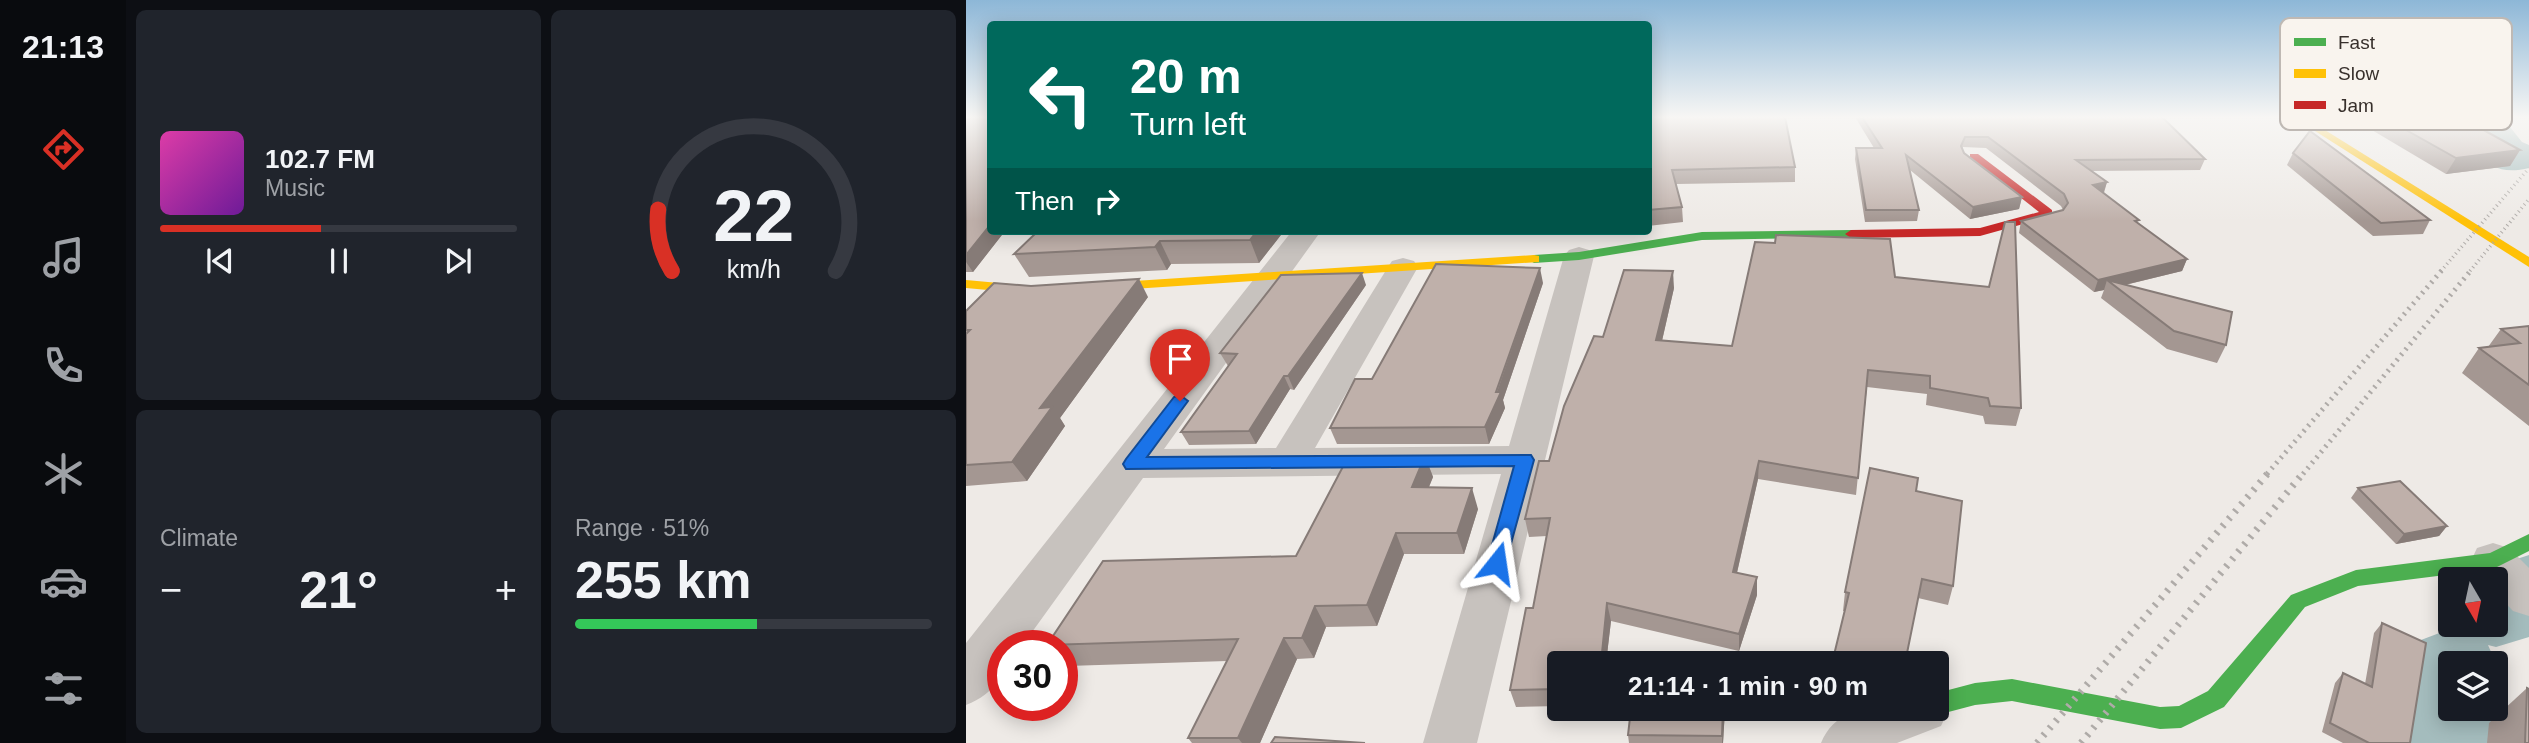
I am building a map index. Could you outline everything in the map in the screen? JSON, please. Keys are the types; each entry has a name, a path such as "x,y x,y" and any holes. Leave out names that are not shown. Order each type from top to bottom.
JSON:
{"street":[{"path":"2353,152 2529,262"},
{"path":"966,284 1042,291 1275,274 1579,257 1702,236 1980,232 2048,213 1974,156"},
{"path":"966,682 1304,235"},
{"path":"1450,743 1579,257"},
{"path":"1287,463 1402,267"},
{"path":"1132,464 1525,460"},
{"path":"1949,701 1975,694 2012,690 2160,718 2181,717 2216,699 2298,601 2356,578 2511,552 2529,597"},
{"path":"1848,743 1889,721"}],"building":[{"path":"966,152 987,152 987,229 966,255"},
{"path":"1652,152 1792,152 1795,167 1672,170 1682,207 1652,210"},
{"path":"1857,152 1963,152 2022,197 1973,207 1906,155 1919,210 1866,210"},
{"path":"2008,152 2197,152 2205,159 2076,160 2107,182 2093,185 2139,220 2135,221 2187,259 2098,280 2021,221 2063,210 2068,203 2064,194"},
{"path":"2338,152 2430,220 2381,223 2293,153"},
{"path":"2445,152 2507,152 2456,158"},
{"path":"2005,222 2015,222 2021,408 1990,406 1988,398 1930,388 1930,376 1868,370 1858,478 1759,461 1733,572 1757,577 1739,634 1607,603 1602,651 1547,651 1547,689 1510,690 1526,608 1533,608 1550,518 1525,519 1539,461 1549,461 1564,406 1594,336 1603,337 1624,270 1673,271 1656,340 1732,346 1755,242 1775,243 1776,235 1890,239 1895,277 1989,287"},
{"path":"1034,235 1254,235 1250,240 1160,241 1155,247 1014,254"},
{"path":"1436,264 1540,268 1496,392 1501,392 1485,427 1330,428 1355,379 1372,379"},
{"path":"1362,273 1288,376 1284,376 1249,431 1181,432 1237,354 1220,353 1281,275"},
{"path":"1139,279 1040,408 1052,407 1012,462 966,465 966,334 970,330 966,330 966,311 994,283 1031,286"},
{"path":"2107,280 2232,312 2226,345 2174,331"},
{"path":"2529,326 2529,385 2479,348 2520,343 2501,329"},
{"path":"1425,456 1412,487 1472,488 1457,533 1396,533 1367,605 1315,606 1302,638 1284,638 1238,738 1188,738 1238,639 1078,644 1078,630 1057,630 1103,561 1296,556 1348,457"},
{"path":"1870,468 1918,478 1916,491 1962,501 1953,586 1922,579 1907,651 1835,651 1849,593 1845,592"},
{"path":"2400,481 2447,526 2404,534 2358,488"},
{"path":"2382,623 2426,643 2410,743 2369,743 2330,723 2343,673 2372,687"},
{"path":"2527,688 2529,743 2525,743"},
{"path":"1630,721 1723,721 1722,736 1628,735"},
{"path":"1275,737 1365,743 1271,743"}],"waterway":[{"path":"2503,152 2512,157"},
{"path":"2508,602 2529,596"},
{"path":"2441,743 2444,721"}],"railway":[{"path":"2441,271 2529,168"},
{"path":"2470,271 2529,199"},
{"path":"2267,474 2443,269"},
{"path":"2303,474 2472,269"},
{"path":"2037,743 2269,472"},
{"path":"2081,743 2304,472"}],"traffic: fast":[{"path":"1534,259 1579,256 1702,236 1851,234"},
{"path":"1949,701 1975,694 2012,690 2160,718 2181,717 2216,699 2298,601 2356,578 2493,561 2529,542"}],"traffic: slow":[{"path":"2353,152 2529,263"},
{"path":"966,284 1042,291 1534,259"}],"traffic: jam":[{"path":"1851,234 1980,232 2048,213 1974,156"}],"route":[{"path":"1180,401 1132,464 1525,460 1497,563"}]}
